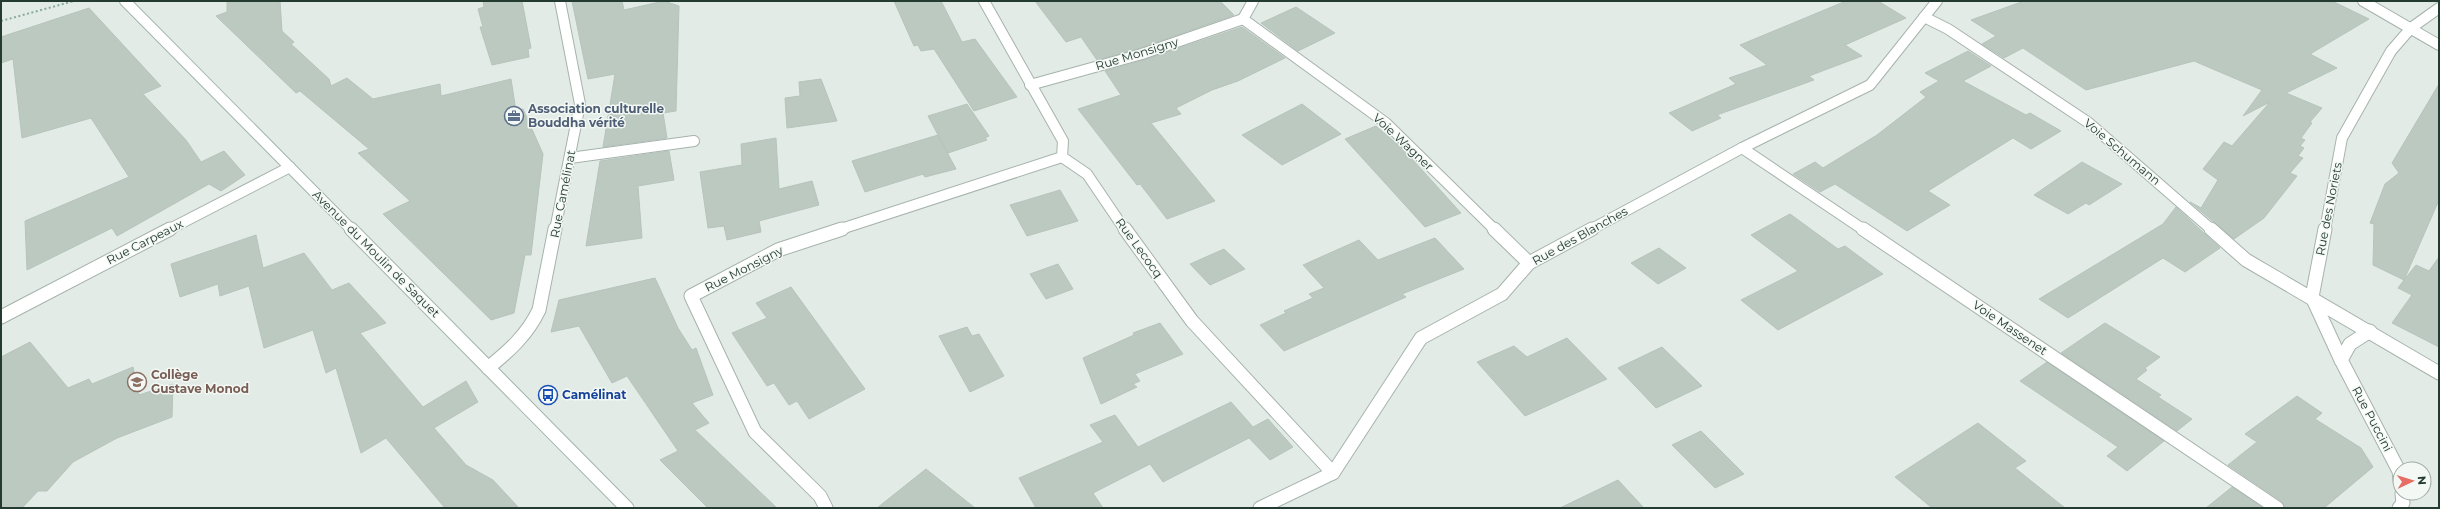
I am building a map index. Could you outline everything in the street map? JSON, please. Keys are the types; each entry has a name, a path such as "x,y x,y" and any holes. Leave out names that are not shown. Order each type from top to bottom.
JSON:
{"street":[{"name":"Avenue du Moulin de Saquet","path":"125,1 627,508"},
{"name":"Rue Camélinat","path":"488,368 513,349 533,325 540,310 570,158 580,104 579,91 560,1"},
{"path":"984,1 1030,85 1063,141 1062,157"},
{"path":"1243,19 1253,1"},
{"name":"Rue des Blanches","path":"1333,473 1420,338 1502,294 1529,264 1742,148 1870,85 1936,1"},
{"path":"2362,1 2439,45"},
{"path":"2432,1 2439,4"},
{"name":"Rue des Noriets","path":"2312,297 2342,138 2391,51 2411,28 2439,8"},
{"name":"Voie Schumann","path":"1924,17 1948,29 2089,123 2246,260 2312,297"},
{"name":"Rue Monsigny","path":"1030,85 1142,54 1243,19"},
{"name":"Voie Wagner","path":"1243,19 1386,123 1529,264"},
{"path":"570,158 694,141"},
{"name":"Voie Massenet","path":"1742,148 2277,508"},
{"name":"Rue Monsigny","path":"826,508 820,496 755,432 691,296 778,250 1062,157"},
{"name":"Rue Lecocq","path":"1062,157 1087,174 1107,205 1192,321 1333,473"},
{"name":"Rue Carpeaux","path":"1,317 290,167"},
{"path":"2312,297 2439,373"},
{"name":"Rue Puccini","path":"2312,297 2340,360 2394,461"},
{"path":"2340,360 2350,344 2370,331"},
{"path":"1260,508 1333,473"}],"path":[{"path":"1,21 74,1"}],"building":[{"path":"227,1 280,1 282,31 294,42 291,44 329,79 331,86 347,78 373,99 440,84 441,96 511,79 516,111 523,109 543,154 531,255 525,255 514,313 491,320 383,214 410,201 358,153 369,149 300,91 296,93 216,16 227,12"},
{"path":"483,1 522,1 531,48 528,49 529,57 492,65 480,27 483,27 478,9 484,7"},
{"path":"572,1 622,1 624,10 664,1 679,6 676,111 663,113 667,138 603,147 615,74 588,79"},
{"path":"894,1 941,1 962,42 975,39 1017,97 974,111 934,49 921,51 918,45 914,46"},
{"path":"1035,1 1220,1 1234,15 1140,48 1097,60 1081,37 1066,42"},
{"path":"1846,1 1878,1 1906,18 1845,45 1862,56 1809,76 1814,80 1717,115 1721,118 1692,131 1669,113 1736,84 1729,78 1767,65 1740,45"},
{"path":"2024,1 2332,1 2369,19 2310,54 2337,68 2286,93 2322,108 2310,122 2312,123 2301,138 2305,140 2300,146 2304,148 2298,156 2303,158 2290,173 2297,176 2264,218 2234,239 2190,202 2201,208 2218,180 2203,169 2224,142 2232,146 2270,102 2243,116 2262,90 2194,61 2086,90 2023,48 2004,58 1982,44 1996,36 1971,20"},
{"path":"1296,7 1335,33 1298,51 1261,23"},
{"path":"89,8 161,86 143,94 186,140 201,162 224,151 245,175 221,191 209,184 117,236 112,228 27,270 25,221 129,177 91,118 22,138 13,59 1,63 1,37"},
{"path":"1242,27 1285,58 1238,81 1212,90 1176,108 1181,114 1151,123 1215,201 1167,219 1140,184 1137,185 1078,109 1121,95 1105,71 1144,60"},
{"path":"1968,51 1991,66 1963,81 2026,115 2030,113 2061,131 2031,149 2013,138 1928,191 1950,205 1907,231 1835,184 1820,192 1793,174 1815,162 1823,168 1877,135 1926,97 1920,92 1939,81 1925,73"},
{"path":"821,79 837,121 787,128 785,98 800,96 799,82"},
{"path":"2439,84 2439,200 2404,280 2373,265 2374,224 2370,223 2385,184 2399,173 2392,163"},
{"path":"967,104 989,136 985,138 987,140 948,153 939,137 956,169 925,177 923,174 865,192 852,161 938,135 928,116"},
{"path":"1302,104 1341,134 1282,165 1242,135"},
{"path":"1376,126 1403,149 1461,213 1425,227 1345,139"},
{"path":"776,138 779,189 812,181 819,205 759,221 761,232 727,240 724,226 708,228 700,172 742,165 741,144"},
{"path":"669,151 674,180 638,186 642,238 586,246 600,161"},
{"path":"2082,162 2122,184 2089,205 2086,203 2068,214 2034,195"},
{"path":"1060,190 1078,221 1027,236 1010,205"},
{"path":"2176,207 2220,248 2185,272 2163,258 2068,318 2039,299 2163,224"},
{"path":"1790,214 1838,249 1845,246 1883,274 1778,330 1741,300 1798,271 1751,235"},
{"path":"256,235 263,268 304,253 332,290 349,283 386,323 360,333 423,407 466,381 478,402 434,428 466,465 493,480 519,508 445,508 386,438 361,453 336,368 326,373 313,330 264,348 249,286 220,296 218,284 180,297 171,264"},
{"path":"1435,238 1464,269 1402,294 1406,297 1284,351 1260,325 1286,313 1284,311 1313,298 1309,294 1324,288 1303,265 1359,240 1378,260"},
{"path":"1659,248 1686,268 1658,284 1631,263"},
{"path":"1224,249 1245,269 1210,285 1190,264"},
{"path":"2439,257 2439,347 2392,323 2412,295 2398,288 2416,265 2429,271"},
{"path":"1058,264 1073,289 1046,299 1030,274"},
{"path":"655,278 678,328 692,350 696,348 713,395 692,403 709,423 695,430 777,508 708,508 660,460 678,451 627,376 612,383 579,326 551,332 559,300"},
{"path":"791,287 865,389 809,419 797,401 789,405 774,383 767,386 732,333 767,318 756,303"},
{"path":"1160,323 1183,354 1135,374 1140,381 1133,384 1137,387 1101,404 1083,358 1134,335 1133,333"},
{"path":"2105,323 2160,357 2145,368 2147,370 2136,379 2161,395 2158,397 2192,419 2177,431 2061,353"},
{"path":"967,327 972,336 979,334 1004,376 970,392 939,336"},
{"path":"1567,338 1607,379 1525,416 1477,362 1514,346 1527,357"},
{"path":"30,342 68,388 89,379 92,384 133,367 139,395 173,384 172,417 117,438 73,462 47,491 38,491 22,508 1,508 1,357"},
{"path":"1662,347 1702,386 1656,408 1618,368"},
{"path":"2047,362 2164,441 2127,471 2107,456 2118,447 2020,381"},
{"path":"2297,396 2322,413 2315,419 2361,448 2373,467 2324,508 2285,508 2281,501 2228,465 2257,442 2245,434"},
{"path":"1231,402 1253,427 1268,419 1293,447 1270,460 1249,438 1163,482 1150,464 1093,493 1103,508 1036,508 1019,478 1103,442 1090,425 1115,415 1138,447"},
{"path":"1978,423 2026,461 2015,468 2065,508 1932,508 1895,477"},
{"path":"1701,431 1744,474 1715,488 1672,445"},
{"path":"926,469 975,508 877,508"},
{"path":"1618,480 1644,508 1560,508"},
{"path":"2232,487 2263,508 2206,508"}],"place":[{"name":"Association culturelle Bouddha vérité","path":"514,116"},
{"name":"Collège Gustave Monod","path":"137,382"},
{"name":"Camélinat","path":"548,395"}]}
